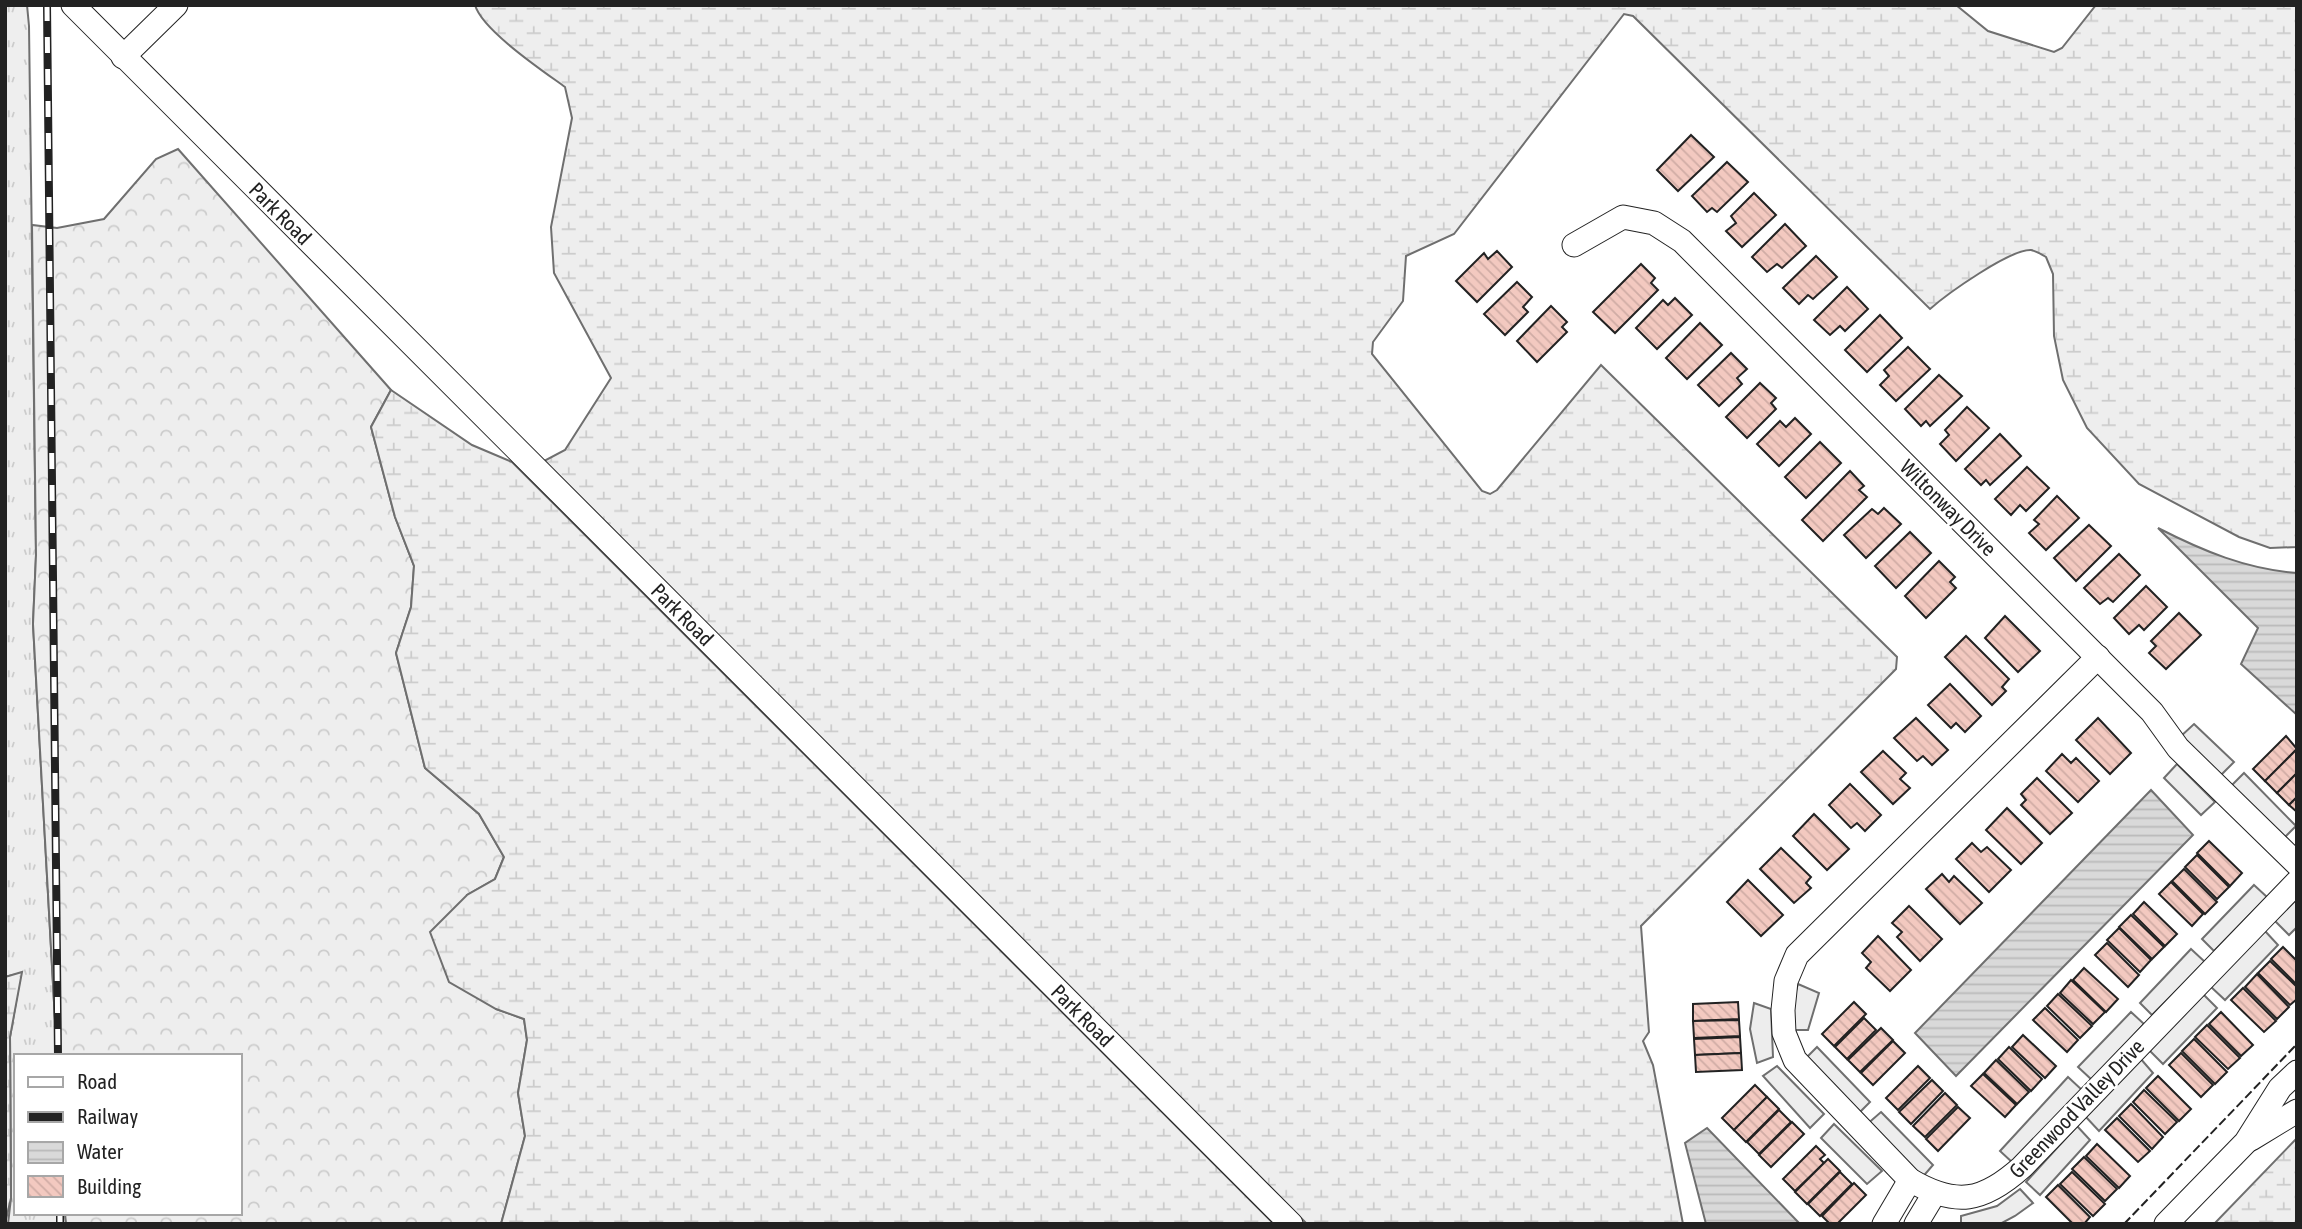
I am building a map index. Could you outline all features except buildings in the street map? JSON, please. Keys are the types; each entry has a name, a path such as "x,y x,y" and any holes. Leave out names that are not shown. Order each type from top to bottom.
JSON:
{"street":[{"name":"Park Road","path":"73,5 1291,1224"},
{"path":"123,57 176,5"},
{"name":"Wiltonway Drive","path":"1574,245 1623,217 1654,223 1682,241 2098,657 2152,712 2178,748 2297,864"},
{"name":"Greenwood Valley Drive","path":"2098,657 1797,956 1786,981 1784,1033 1795,1060 1910,1180 1934,1194 1959,1198 1983,1195 2002,1185 2297,881"},
{"path":"2166,1224 2246,1142 2280,1088 2297,1072"},
{"path":"2246,1142 2297,1111"},
{"path":"1884,1224 1910,1180"},
{"path":"1916,1224 1934,1194"}],"green space":[{"path":"5,5 27,5 36,555 33,624 57,1054 14,1054 14,1215 65,1215 66,1224 8,1224 11,1198 10,1037 21,973 5,977"},
{"path":"475,5 1956,5 1988,31 2054,52 2062,48 2096,5 2297,5 2297,547 2270,548 2239,537 2139,484 2087,428 2063,380 2054,336 2053,274 2046,257 2031,250 2009,257 1964,283 1930,309 1633,16 1624,14 1454,234 1406,256 1403,301 1373,342 1372,354 1482,491 1490,494 1497,490 1601,365 1897,657 1896,669 1641,926 1649,1032 1643,1041 1653,1065 1683,1224 1307,1224 544,461 565,450 611,378 554,273 551,227 572,118 565,87 501,38 480,15"},
{"path":"178,149 391,390 371,427 395,517 414,566 411,607 396,653 425,768 479,814 504,857 495,879 467,895 496,1009 524,1019 527,1040 518,1093 525,1136 501,1224 66,1224 65,1215 242,1215 242,1054 57,1054 33,624 36,555 32,225 57,228 104,219 156,159"},
{"path":"391,390 472,445 512,462 1274,1224 501,1224 525,1136 518,1093 527,1040 524,1019 496,1009 449,982 430,932 467,895 495,879 504,857 479,814 425,768 396,653 411,607 414,566 395,517 371,427"},
{"path":"22,972 10,1037 11,1198 5,1224 5,977"},
{"path":"2297,1138 2297,1224 2214,1224"}],"shaded area":[{"path":"2194,724 2234,762 2220,776 2180,737"},
{"path":"2177,764 2215,802 2201,815 2164,778"},
{"path":"2244,773 2296,826 2283,839 2230,787"},
{"path":"2254,885 2267,897 2214,951 2202,939"},
{"path":"2297,899 2297,927 2289,935 2275,921"},
{"path":"2265,931 2278,945 2225,1000 2210,986"},
{"path":"2191,949 2205,962 2152,1015 2140,1003"},
{"path":"1798,984 1819,993 1808,1030 1794,1030 1791,1008"},
{"path":"2203,994 2217,1008 2163,1064 2149,1050"},
{"path":"1754,1003 1771,1009 1773,1057 1757,1063 1750,1029"},
{"path":"2131,1012 2144,1024 2092,1080 2078,1067"},
{"path":"1817,1047 1870,1102 1856,1116 1802,1062"},
{"path":"2140,1058 2153,1073 2099,1131 2085,1116"},
{"path":"1777,1066 1824,1114 1810,1128 1763,1076"},
{"path":"2068,1077 2082,1090 2013,1163 2000,1151"},
{"path":"1881,1112 1933,1165 1920,1180 1865,1126"},
{"path":"1834,1124 1882,1171 1867,1184 1821,1138"},
{"path":"2077,1126 2090,1140 2040,1195 2026,1182"},
{"path":"2020,1189 2033,1203 2015,1216 2000,1224 1961,1224 1961,1216 1997,1206"}],"water":[{"path":"2158,528 2225,558 2260,568 2297,573 2297,715 2241,664 2258,628"},
{"path":"2151,790 2193,835 1956,1076 1915,1033"},
{"path":"1707,1128 1800,1224 1706,1224 1685,1143"}],"railway":[{"path":"47,5 58,1054"},
{"path":"60,1215 60,1224"}],"fence":[{"path":"2124,1224 2297,1044"}]}
